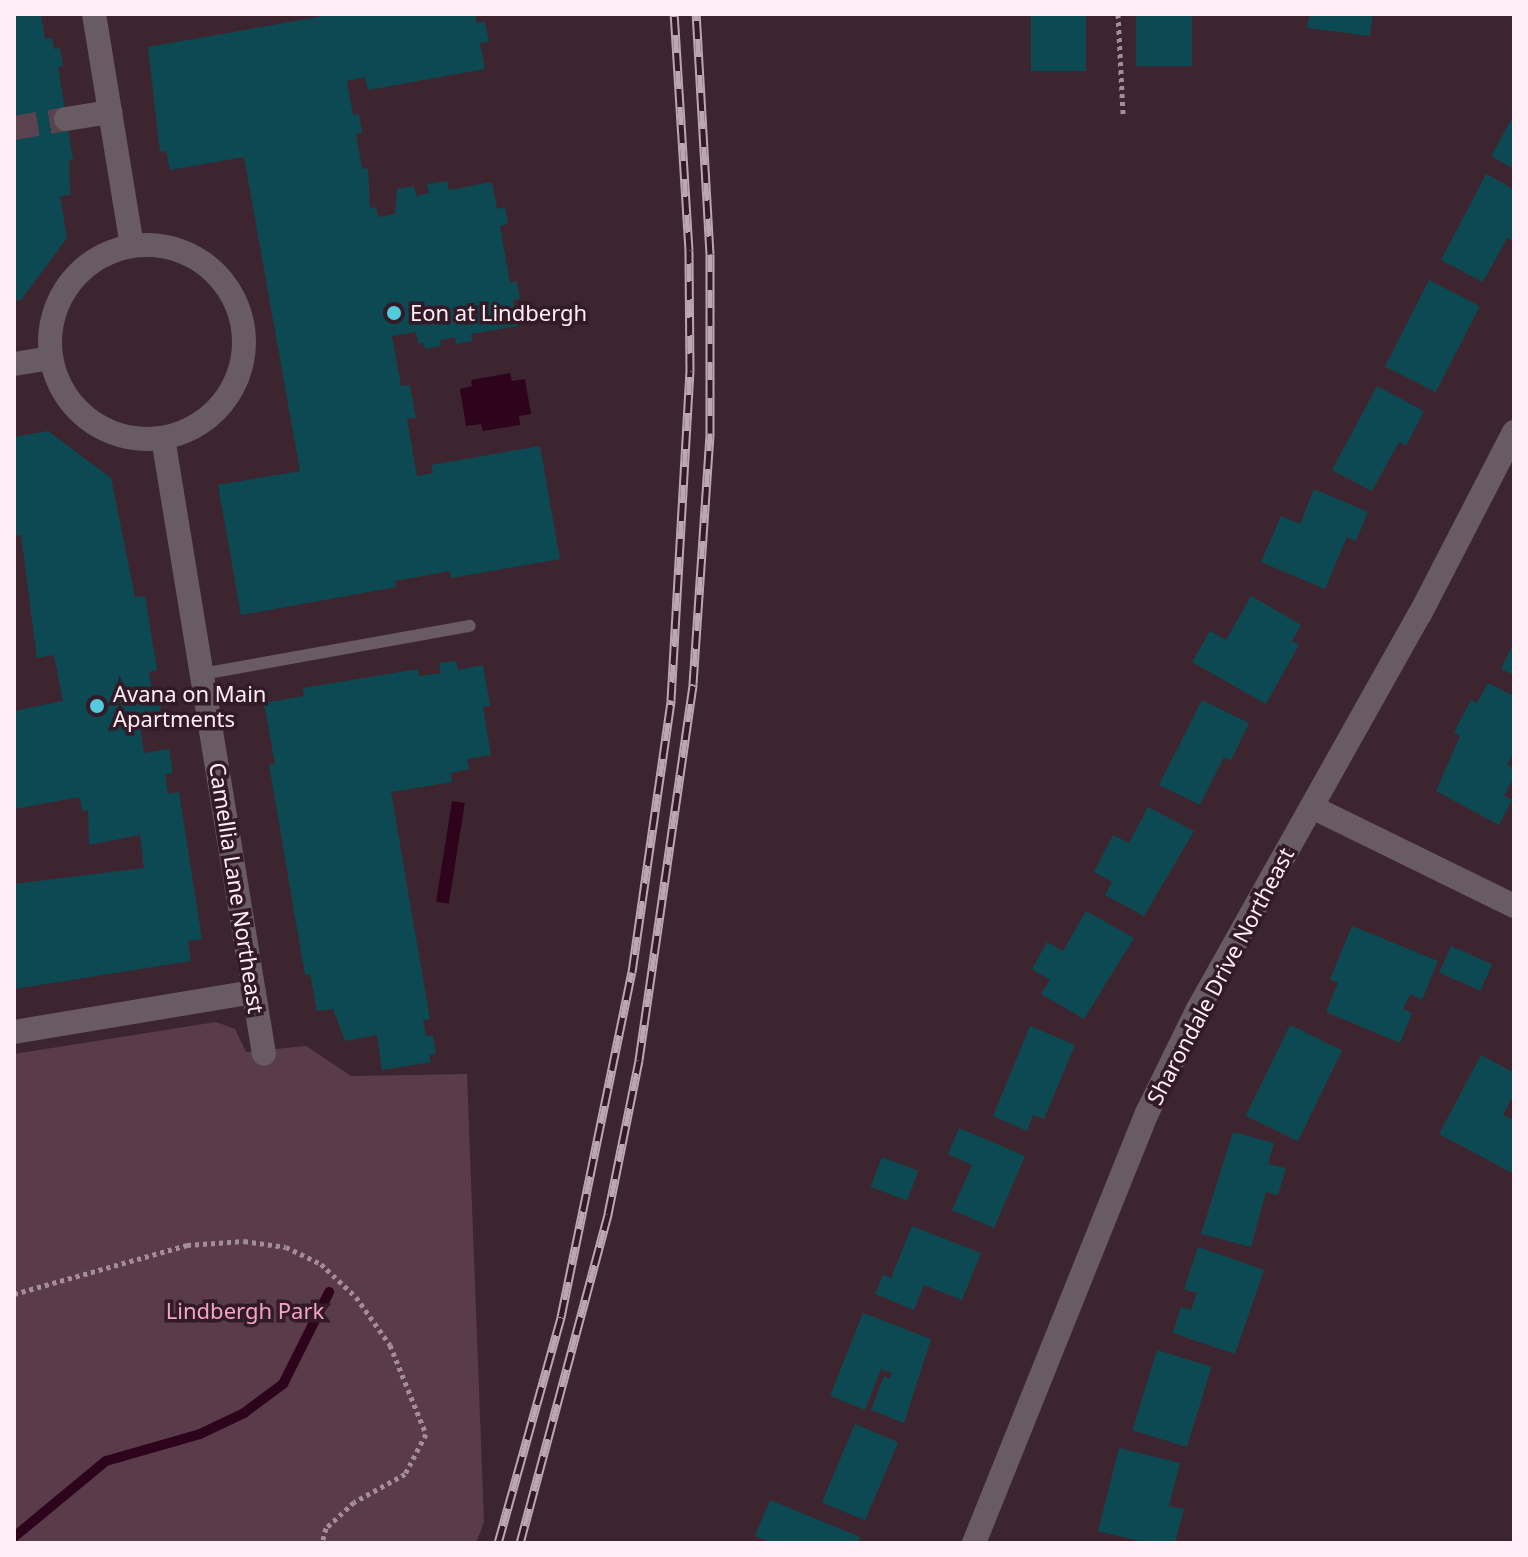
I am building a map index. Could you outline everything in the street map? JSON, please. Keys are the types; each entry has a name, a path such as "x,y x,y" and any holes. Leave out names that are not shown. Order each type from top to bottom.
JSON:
{"street":[{"path":"94,14 132,246"},
{"path":"66,119 110,112"},
{"path":"132,246 162,246 191,255 216,273 234,298 243,326 243,356 225,398 192,428 163,438 133,438 103,429 69,399 51,358 50,328 69,286 103,256 132,246"},
{"path":"14,364 51,358"},
{"name":"Sharondale Drive Northeast","path":"974,1543 1147,1113 1198,1009 1312,807 1514,432"},
{"name":"Camellia Lane Northeast","path":"163,438 264,1054"},
{"path":"1312,807 1514,906"},
{"path":"14,1032 254,992"}],"lane":[{"path":"202,674 470,626"}],"path":[{"path":"1118,14 1123,114"},
{"path":"14,1294 187,1245 244,1241 286,1247 321,1264 356,1297 390,1345 426,1434 405,1474 354,1502 326,1528 322,1543"}],"green space":[{"name":"Lindbergh Park","path":"216,1022 235,1029 246,1052 306,1046 351,1076 467,1074 484,1522 476,1543 14,1543 14,1054"}],"shaded area":[{"path":"510,373 512,381 525,379 531,414 519,416 520,425 483,431 481,424 466,426 460,389 472,386 471,380"},
{"path":"452,801 465,803 449,904 436,902"}],"building":[{"path":"14,14 41,14 45,39 52,38 54,49 60,48 63,66 58,67 73,160 69,161 70,195 60,196 67,238 21,300 14,301"},
{"name":"Eon at Lindbergh","path":"335,14 475,14 477,23 485,22 489,42 480,43 485,69 368,90 365,77 347,81 353,115 359,114 362,133 356,133 362,169 368,168 370,208 376,207 378,217 395,214 397,189 414,186 416,196 429,193 427,184 447,181 449,190 492,182 497,209 505,207 508,224 500,226 510,283 517,281 520,299 513,300 518,326 471,334 472,341 456,344 455,337 440,340 441,346 425,349 424,343 418,344 416,332 392,336 401,386 410,385 416,418 407,419 417,476 433,473 431,465 540,446 560,559 451,578 450,571 395,581 396,587 241,615 218,485 300,471 244,157 170,170 166,151 160,152 148,47"},
{"path":"1031,14 1086,14 1086,71 1031,71"},
{"path":"1136,14 1192,14 1192,66 1136,66"},
{"path":"1310,14 1373,14 1370,36 1307,28"},
{"path":"1514,115 1514,169 1491,156"},
{"path":"1486,174 1514,189 1514,241 1507,238 1483,282 1441,260"},
{"path":"1429,280 1480,306 1436,392 1385,366"},
{"path":"1377,386 1424,411 1406,446 1399,442 1372,491 1332,470"},
{"name":"Avana on Main Apartments","path":"48,431 111,478 135,597 145,596 157,670 149,672 152,690 159,689 162,703 157,719 139,721 144,753 169,749 173,773 165,774 168,794 179,792 202,939 188,941 191,961 14,989 14,884 144,868 140,835 89,845 88,810 82,811 80,797 14,809 14,711 63,701 54,655 37,658 21,535 14,536 14,437"},
{"path":"1314,489 1368,512 1356,541 1347,537 1325,589 1261,562 1281,516 1300,524"},
{"path":"1251,596 1301,625 1292,641 1299,645 1266,704 1192,662 1210,631 1226,640"},
{"path":"1514,642 1514,675 1501,669"},
{"path":"456,661 458,670 483,665 490,706 483,707 491,755 467,759 469,769 451,773 452,782 391,792 430,1019 423,1020 426,1036 433,1035 436,1054 429,1055 431,1062 382,1070 377,1035 345,1041 333,1009 317,1011 310,974 305,975 269,765 275,764 264,703 304,696 303,688 418,669 419,676 441,673 439,663"},
{"path":"1488,683 1514,696 1514,751 1507,765 1514,769 1514,777 1504,796 1512,800 1499,825 1436,791 1460,736 1454,732 1471,700 1477,703"},
{"path":"1202,700 1249,723 1231,760 1224,757 1200,805 1159,785"},
{"path":"1148,807 1194,831 1144,916 1105,895 1112,882 1094,872 1113,835 1129,843"},
{"path":"1086,911 1134,938 1084,1019 1041,994 1050,980 1032,969 1047,942 1063,951"},
{"path":"1352,926 1438,961 1422,1000 1410,994 1403,1009 1412,1013 1400,1043 1326,1012 1338,983 1330,979"},
{"path":"1451,946 1492,964 1480,991 1439,972"},
{"path":"1290,1025 1342,1050 1298,1141 1246,1116"},
{"path":"1030,1026 1075,1045 1044,1119 1033,1115 1027,1131 993,1116"},
{"path":"1481,1055 1514,1073 1514,1094 1503,1115 1514,1120 1514,1174 1439,1134"},
{"path":"959,1128 1025,1156 994,1228 952,1210 972,1165 948,1154"},
{"path":"1233,1132 1274,1143 1268,1164 1286,1168 1278,1195 1266,1192 1251,1247 1201,1234"},
{"path":"882,1157 918,1171 907,1201 871,1187"},
{"path":"912,1226 981,1253 962,1300 924,1285 914,1310 875,1294 883,1275 891,1278"},
{"path":"1198,1247 1264,1270 1235,1354 1173,1333 1181,1307 1191,1310 1197,1293 1184,1289"},
{"path":"863,1313 931,1339 904,1423 871,1410 884,1376 890,1379 892,1373 881,1369 865,1410 830,1396"},
{"path":"1157,1350 1212,1367 1187,1447 1132,1430"},
{"path":"855,1424 898,1442 865,1521 822,1502"},
{"path":"1119,1448 1180,1463 1169,1506 1184,1509 1175,1543 1148,1543 1098,1531"},
{"path":"770,1500 860,1537 858,1543 773,1543 755,1536"}],"waterway":[{"path":"14,1537 106,1461 200,1434 244,1413 283,1384 329,1292"}],"tunnel":[{"path":"14,128 66,119"}],"railway":[{"path":"498,1543 561,1317 632,972 671,700 690,371 689,250 674,14"},
{"path":"520,1543 608,1214 639,1060 693,684 710,433 710,254 696,14"}],"place":[{"name":"Eon at Lindbergh","path":"394,313"},
{"name":"Avana on Main Apartments","path":"97,706"}]}
